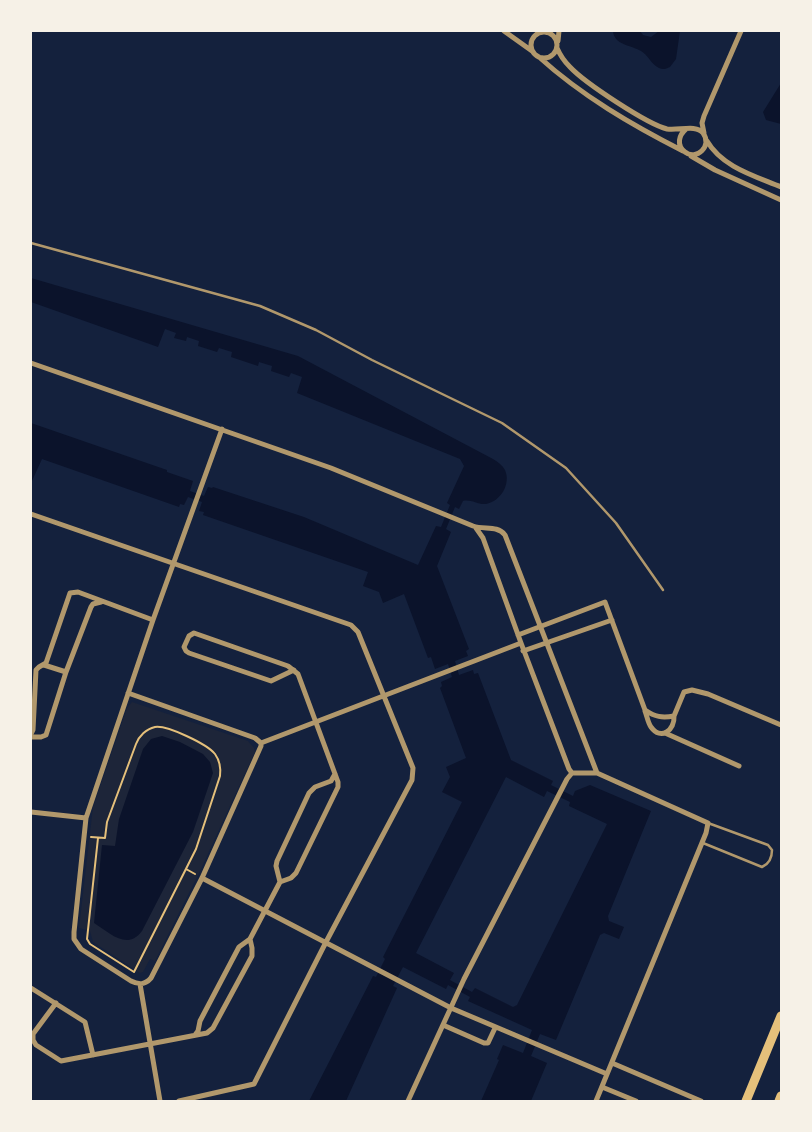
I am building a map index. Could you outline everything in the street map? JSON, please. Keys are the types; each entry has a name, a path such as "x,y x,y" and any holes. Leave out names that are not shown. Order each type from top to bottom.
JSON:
{"highway":[{"path":"748,1096 781,1016"},
{"path":"779,1101 781,1096"}],"street":[{"path":"504,31 565,80 644,131 715,170 781,200"},
{"path":"532,52 530,44 532,39 541,31 546,31 554,36 560,55 571,68 619,103 661,127 670,129 688,129 699,129 706,138 706,145 697,154 686,153 681,148 680,136 688,129 697,125 704,116"},
{"path":"539,58 552,56 557,46 559,31"},
{"path":"740,31 704,116 702,127 710,147 722,160 781,187"},
{"path":"31,363 331,468 473,526 497,529 505,535 597,773"},
{"path":"222,429 152,620 86,818 74,932 74,939 81,949 131,981 144,984 151,978 202,878 261,750 261,743"},
{"path":"31,514 351,625 358,632 412,768 412,780 326,942 254,1084 179,1101"},
{"path":"473,526 483,538 523,651 572,773"},
{"path":"102,602 93,604 91,608 66,672 46,735 41,738 31,735 33,730 36,670 44,664 70,594 78,592 152,620"},
{"path":"518,635 606,602 651,726 658,732 665,733 739,766"},
{"path":"523,651 548,644 612,620"},
{"path":"195,1035 238,947 250,939 280,882 294,876 337,791 338,782 317,722 298,674 294,670 194,633 189,636 184,647 189,653 271,681 294,670"},
{"path":"261,743 520,643"},
{"path":"44,664 66,672"},
{"path":"665,733 672,729 675,723 674,716 684,692 692,690 708,694 781,725"},
{"path":"128,694 255,738 261,743"},
{"path":"645,710 653,716 662,718 674,716"},
{"path":"280,882 276,866 277,861 309,793 315,787 331,781 335,773"},
{"path":"572,773 597,773 708,823 702,842 596,1101"},
{"path":"408,1101 464,979 564,785 572,773"},
{"path":"31,812 86,818"},
{"path":"202,878 451,1008 607,1074"},
{"path":"56,1003 34,1034 33,1043 61,1061 207,1033 213,1028 252,956 250,939"},
{"path":"140,984 160,1101"},
{"path":"31,988 85,1022 93,1055"},
{"path":"443,1025 484,1043 488,1042 495,1028"},
{"path":"612,1064 701,1101"},
{"path":"602,1087 636,1101"},
{"path":"740,1101 748,1096"}],"lane":[{"path":"31,243 260,306 316,330 372,360 502,423 566,468 616,523 663,590"},
{"path":"702,842 758,866 766,866 772,854 772,850 768,845 708,823"}],"path":[{"path":"156,727 164,727 201,743 215,754 221,767 220,776 196,849 186,869 134,972 90,944 86,935 98,838 105,838 107,822 138,739 144,732 156,727"},
{"path":"186,869 202,878"}],"shaded area":[{"path":"613,31 640,31 643,35 651,37 659,31 680,31 676,59 670,67 659,68 641,51 616,39"},
{"path":"781,83 781,124 766,120 763,112"},
{"path":"31,278 298,356 493,459 505,470 507,475 506,486 496,499 486,504 463,501 459,509 455,507 446,529 451,532 437,566 469,649 466,651 468,656 455,661 459,675 473,670 474,674 478,673 511,760 553,781 551,785 573,796 575,791 590,785 651,811 608,916 609,921 624,927 619,939 604,933 600,935 556,1040 540,1034 531,1056 547,1063 531,1101 481,1101 499,1060 497,1059 503,1045 523,1053 532,1030 468,1001 470,997 448,985 446,989 403,967 393,986 397,988 346,1101 309,1101 373,976 376,977 385,959 383,957 462,802 442,792 450,777 446,767 466,758 440,688 442,686 441,682 452,677 448,664 435,669 431,657 428,658 404,594 383,603 379,592 363,586 368,572 203,515 204,512 199,511 202,502 188,497 184,505 180,504 179,507 42,459 31,483 31,423 167,470 167,472 193,481 190,491 204,496 208,487 213,487 304,517 418,565 436,526 441,527 450,505 447,503 464,466 460,459 297,393 302,377 291,373 289,377 271,371 272,366 259,362 258,366 231,357 232,352 219,348 217,352 198,346 199,341 187,337 186,341 174,338 176,333 165,329 158,347 31,302","holes":["506,777 544,797 547,791 570,802 569,806 607,824 517,1005 513,1007 475,988 472,992 450,980 454,973 416,953"]},
{"path":"132,702 248,741 255,752 200,871 155,961 150,959 143,972 140,973 93,942 90,931 79,928 93,807 127,708"},
{"path":"162,736 180,742 203,754 210,762 213,773 193,832 142,931 130,940 124,940 112,935 94,923 102,845 115,846 119,819 143,749 151,739"}]}
